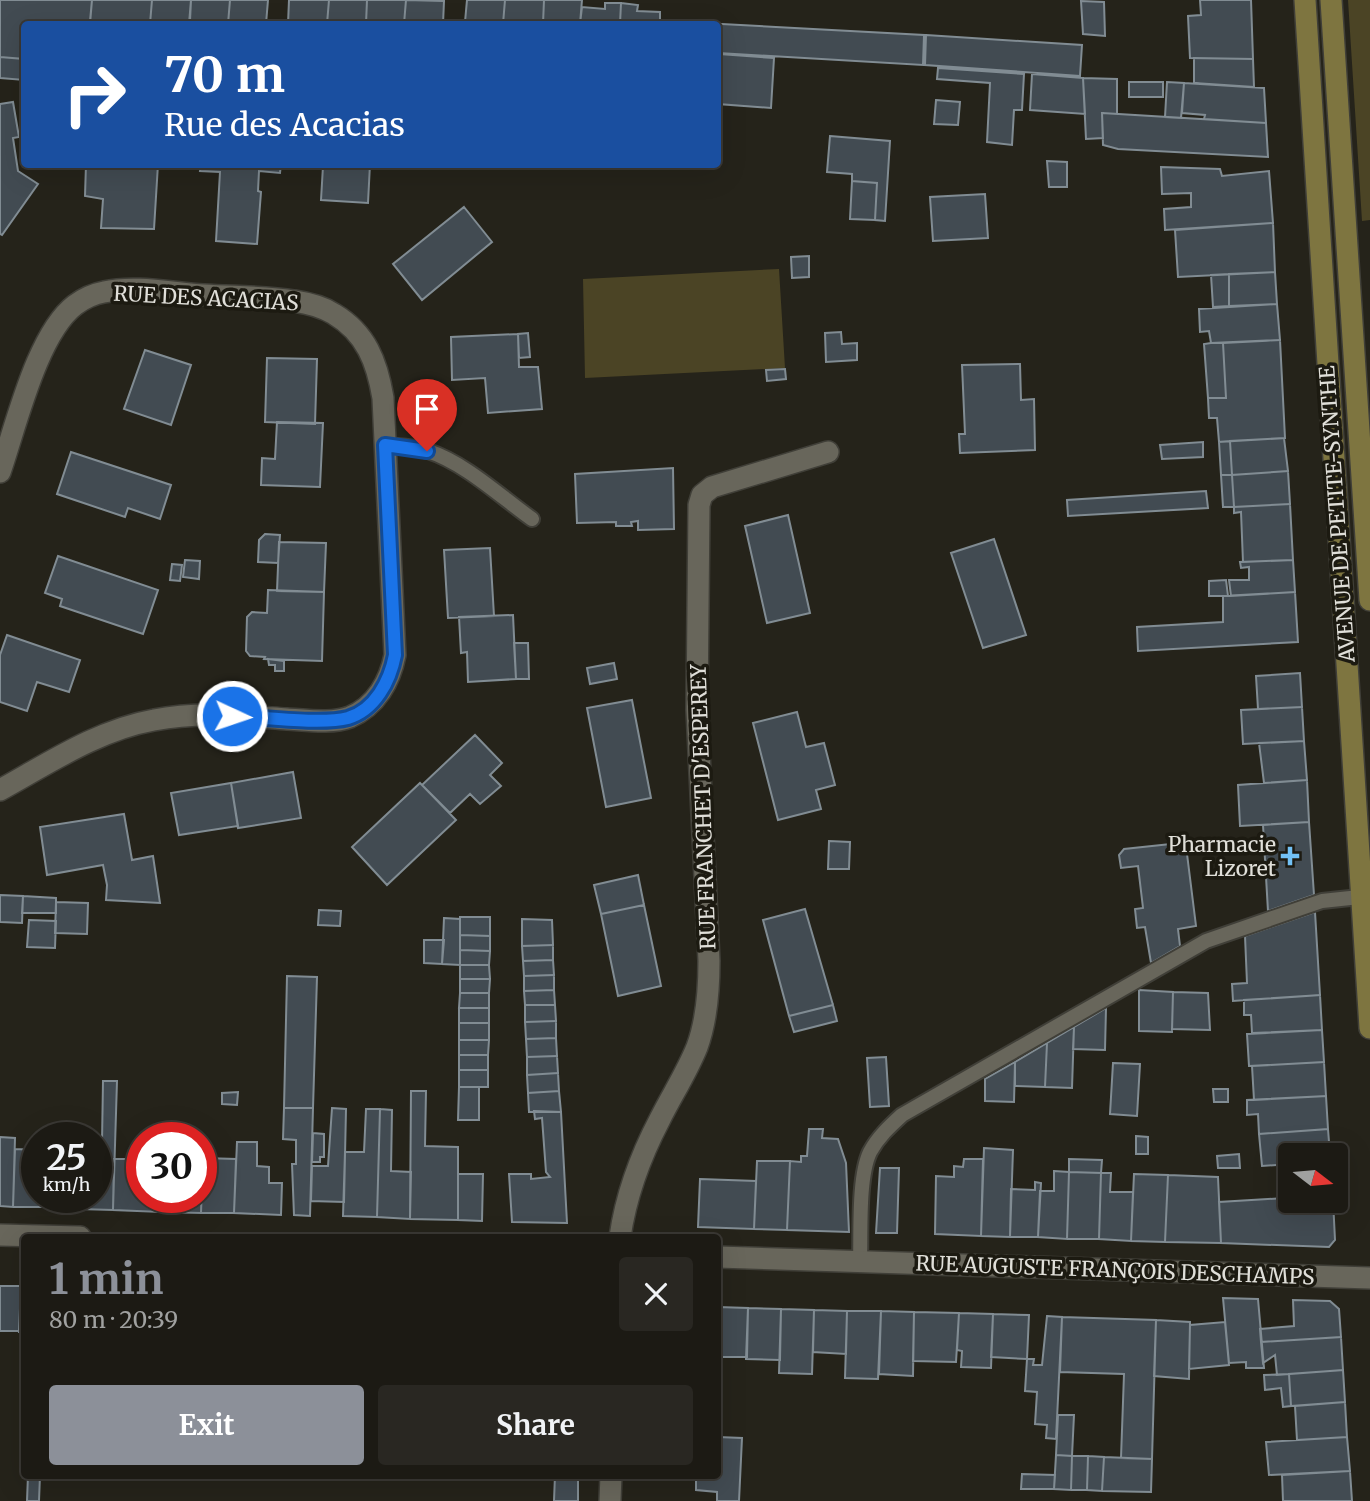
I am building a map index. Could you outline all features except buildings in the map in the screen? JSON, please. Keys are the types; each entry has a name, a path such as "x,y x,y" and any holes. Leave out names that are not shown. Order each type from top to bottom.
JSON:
{"main road":[{"name":"AVENUE DE PETITE-SYNTHE","path":"1304,0 1366,896 1370,1028"},
{"name":"AVENUE DE PETITE-SYNTHE","path":"1331,0 1370,600"}],"street":[{"name":"RUE DES ACACIAS","path":"0,472 42,349 61,317 90,296 117,290 294,300 321,307 358,332 368,346 375,362 383,398 395,655 388,681 369,705 347,718 332,720 206,714 155,720 131,725 95,738 0,790"},
{"name":"RUE FRANCHET D'ESPEREY","path":"621,1234 634,1176 644,1150 697,1046 707,1004 709,961 696,681 699,505 702,495 712,487 828,452"},
{"path":"0,1235 21,1236"},
{"name":"RUE AUGUSTE FRANÇOIS DESCHAMPS","path":"721,1257 1370,1278"},
{"path":"610,1501 611,1479"}],"lane":[{"path":"385,445 411,447 441,456 532,519"},
{"path":"860,1261 862,1200 869,1154 880,1137 902,1115 1206,941 1322,901 1366,896"}],"shaded area":[{"path":"1348,0 1370,0 1370,220 1362,221"},
{"path":"779,269 785,368 585,378 583,279"}],"place":[{"name":"Pharmacie Lizoret","path":"1290,856"}],"route":[{"path":"232,716 316,720 347,718 359,713 380,694 388,681 395,655 385,445 427,451"}]}
